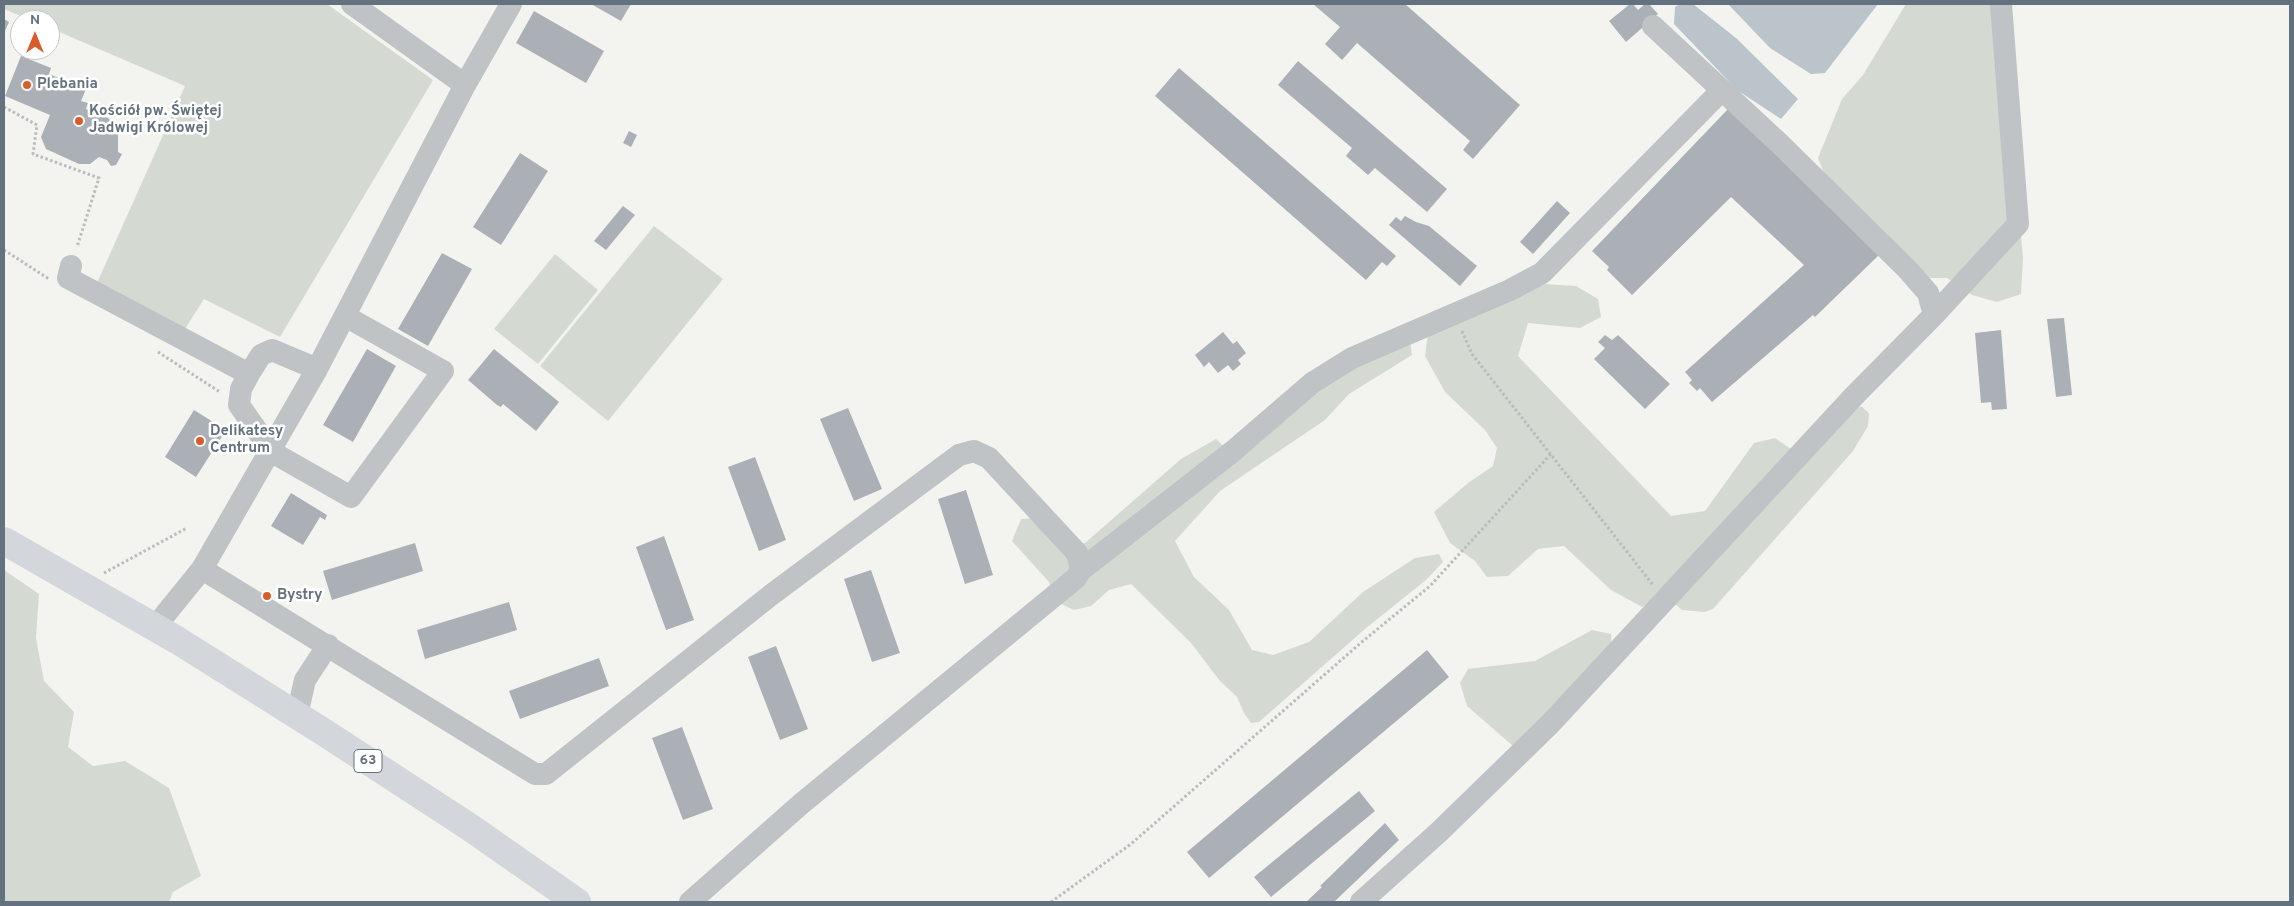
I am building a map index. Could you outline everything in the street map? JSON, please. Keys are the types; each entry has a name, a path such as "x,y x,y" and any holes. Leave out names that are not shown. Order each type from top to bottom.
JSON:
{"main road":[{"name":"63","path":"4,541 155,628 297,715 468,826 577,902"}],"street":[{"path":"352,4 465,85"},
{"path":"155,628 202,568 317,369 465,85 511,4"},
{"path":"1361,902 1439,832 1550,724 1854,396 1934,315 2018,224 2001,4"},
{"path":"1653,26 1908,270 1928,293 1934,315"},
{"path":"690,902 801,804 1076,578 1081,570 1232,452 1312,383 1352,358 1510,290 1542,273 1722,90"},
{"path":"71,266 68,278 249,374"},
{"path":"317,369 272,350 262,354 242,389 239,405 271,448 351,496 443,371 345,316"},
{"path":"202,568 535,774 546,774 771,595 958,455 974,451 989,458 1077,553 1081,570"},
{"path":"297,715 305,680 328,645"}],"path":[{"path":"4,107 37,125 33,154 99,178 71,266"},
{"path":"1454,315 1472,354 1666,601"},
{"path":"1050,902 1131,844 1363,641 1430,586 1551,454"},
{"path":"102,574 187,528"}],"shaded area":[{"path":"4,4 327,4 433,80 280,337 204,299 185,329 97,283 185,86 60,32 60,10 10,10 10,12 4,9"},
{"path":"1680,4 1693,4 1736,38 1798,99 1781,119 1737,90 1674,24 1675,7"},
{"path":"1728,4 1878,4 1825,73 1811,74 1770,48"},
{"path":"1906,4 1991,4 2021,237 2023,258 2021,294 1997,302 1972,295 1947,278 1928,278 1825,176 1818,158 1842,99 1863,75"},
{"path":"654,226 723,279 608,421 540,366"},
{"path":"555,254 598,290 538,364 494,329"},
{"path":"1544,284 1576,286 1598,299 1601,317 1580,328 1528,323 1518,356 1671,516 1705,511 1754,443 1775,438 1808,461 1847,414 1861,406 1869,413 1868,426 1853,451 1713,609 1705,612 1682,610 1661,592 1651,602 1642,607 1611,590 1564,546 1538,549 1508,576 1487,577 1475,561 1450,543 1434,512 1468,483 1493,466 1497,448 1485,430 1445,392 1425,356 1428,334"},
{"path":"1410,341 1412,355 1349,394 1325,420 1220,491 1175,541 1194,577 1229,610 1252,650 1273,655 1309,642 1363,592 1415,558 1439,554 1443,562 1426,580 1365,629 1259,722 1251,723 1237,697 1220,681 1191,643 1131,584 1109,590 1091,606 1074,610 1055,601 1049,582 1012,541 1021,519 1038,518 1060,544 1085,543 1181,459 1216,439 1236,458 1309,396 1353,368"},
{"path":"4,570 39,594 36,638 44,681 74,712 68,747 93,766 125,761 169,788 201,876 173,892 169,902 4,902"},
{"path":"1592,630 1611,634 1612,649 1513,746 1467,706 1460,683 1468,669 1535,661"}],"building":[{"path":"591,4 631,4 621,21"},
{"path":"1313,4 1405,4 1520,105 1473,159 1463,150 1470,141 1357,43 1342,60 1325,44 1340,27"},
{"path":"1630,4 1633,4 1638,10 1645,4 1649,4 1658,14 1626,42 1609,21"},
{"path":"534,11 604,51 586,83 516,43"},
{"path":"4,19 9,22 4,33"},
{"name":"Kościół pw. Świętej Jadwigi Królowej","path":"19,60 31,60 51,68 49,74 86,89 81,101 88,103 86,109 108,118 114,124 118,133 118,152 122,154 116,165 111,166 107,160 99,157 90,164 79,164 46,149 41,137 50,115 5,96"},
{"path":"1298,61 1447,189 1427,212 1375,168 1368,175 1346,156 1352,148 1278,85"},
{"path":"1179,68 1396,256 1387,266 1382,262 1366,280 1155,96"},
{"path":"1729,108 1879,255 1815,317 1813,315 1712,402 1700,388 1697,391 1689,383 1692,380 1685,372 1804,265 1731,197 1632,295 1607,270 1609,267 1592,251"},
{"path":"629,131 637,135 631,147 623,143"},
{"path":"520,153 548,171 501,245 473,227"},
{"path":"1557,201 1570,213 1533,254 1520,242"},
{"path":"623,206 635,215 606,250 594,241"},
{"path":"1405,216 1429,226 1477,266 1460,286 1389,225 1396,217 1401,221"},
{"path":"442,253 472,269 428,346 398,329"},
{"path":"2064,318 2072,395 2056,397 2047,319"},
{"path":"2001,330 2007,409 1992,410 1991,402 1981,403 1975,333"},
{"path":"1223,332 1233,344 1237,341 1246,353 1238,360 1241,364 1233,371 1228,365 1218,373 1209,362 1204,367 1195,355"},
{"path":"1605,335 1612,340 1618,335 1670,384 1645,409 1594,359 1605,348 1598,342"},
{"path":"367,349 396,366 353,442 323,425"},
{"path":"494,349 559,402 536,431 503,404 501,407 497,405 468,380"},
{"path":"848,408 882,489 854,501 820,419"},
{"path":"194,410 226,430 196,477 165,457"},
{"path":"755,457 786,540 759,551 728,467"},
{"path":"966,490 993,575 965,584 938,499"},
{"path":"291,493 327,515 325,520 320,517 303,545 271,526"},
{"path":"664,536 694,620 666,630 636,547"},
{"path":"415,543 423,571 332,600 323,571"},
{"path":"871,570 900,653 872,662 844,579"},
{"path":"509,602 517,630 425,659 417,630"},
{"path":"776,646 808,729 780,740 748,657"},
{"path":"1427,650 1449,677 1209,878 1187,852"},
{"path":"599,658 609,686 520,719 509,691"},
{"path":"682,727 713,809 683,820 652,738"},
{"path":"1359,791 1375,811 1271,897 1254,877"},
{"path":"1385,823 1399,840 1334,902 1306,902 1322,887 1320,886"}],"place":[{"name":"Plebania","path":"27,85"},
{"name":"Kościół pw. Świętej Jadwigi Królowej","path":"79,121"},
{"name":"Delikatesy Centrum","path":"200,441"},
{"name":"Bystry","path":"267,596"}]}
